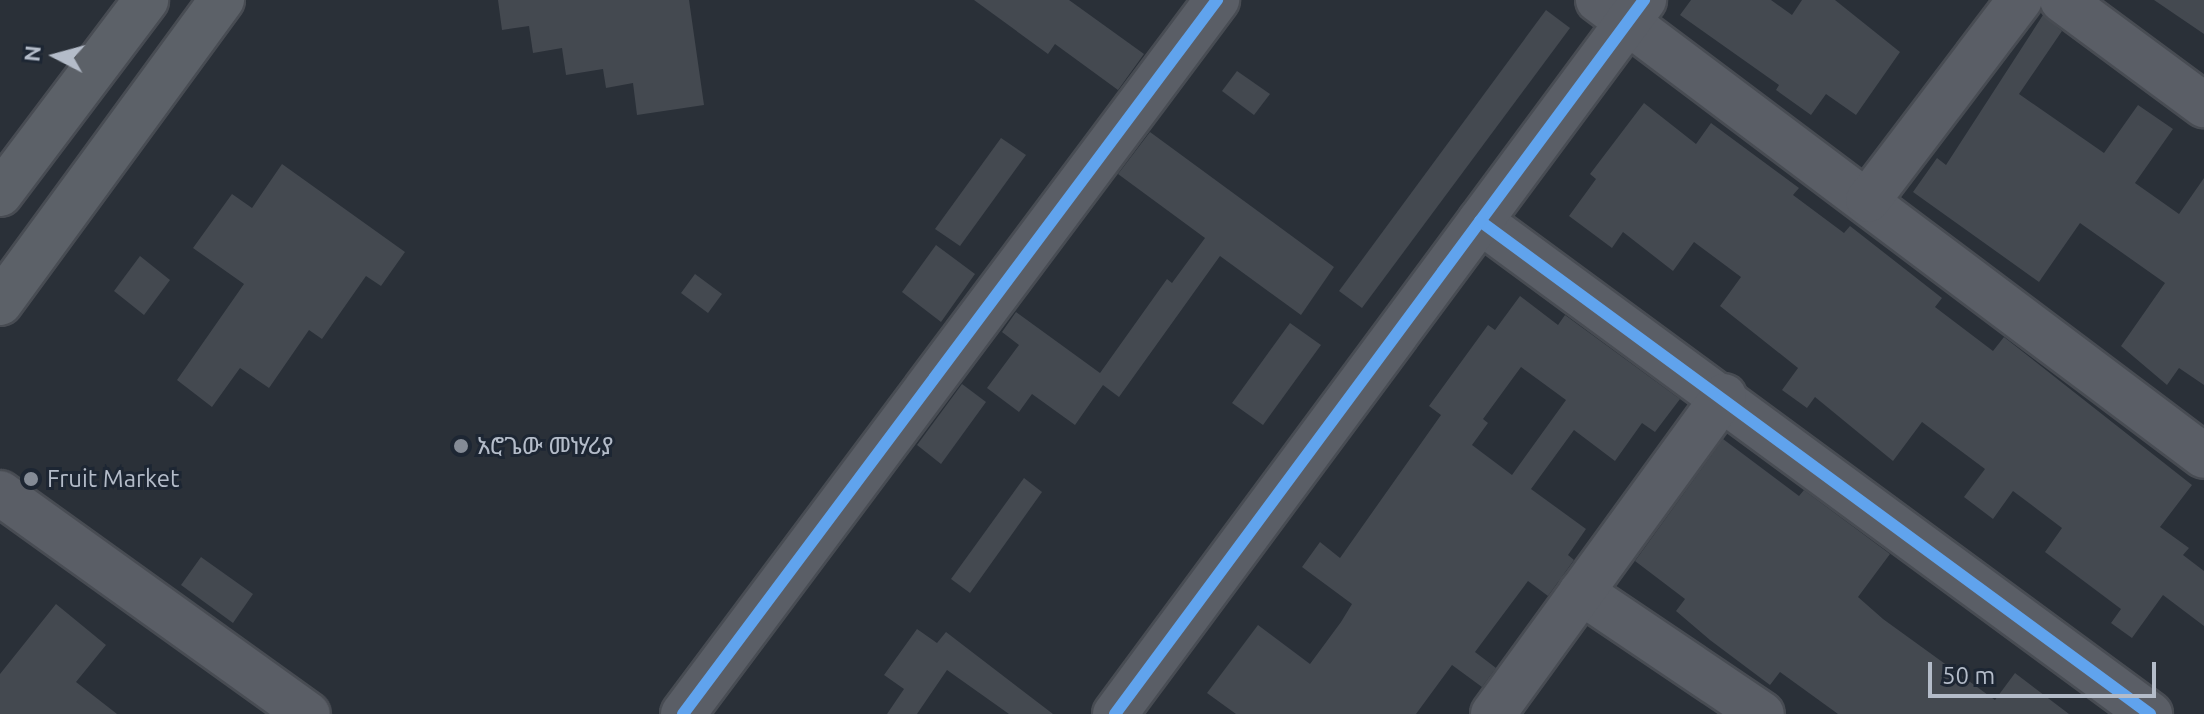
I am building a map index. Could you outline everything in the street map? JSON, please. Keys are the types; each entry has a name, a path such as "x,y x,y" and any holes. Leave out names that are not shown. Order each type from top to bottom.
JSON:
{"main road":[{"path":"0,194 146,0"},
{"path":"0,303 222,0"}],"street":[{"path":"683,714 1217,0"},
{"path":"1868,200 2020,0"},
{"path":"2062,0 2204,105"},
{"path":"1115,714 1480,221 1623,7 1868,200 2204,456"},
{"path":"1480,221 1724,396 2150,714"},
{"path":"1493,714 1724,396"},
{"path":"0,493 308,714"},
{"path":"1581,592 1762,714"}],"building":[{"path":"498,0 689,0 704,105 637,115 633,83 606,88 603,69 566,75 562,48 533,53 529,26 502,30"},
{"path":"974,0 1069,0 1144,54 1118,90 1055,44 1048,54"},
{"path":"1691,0 1771,0 1792,15 1802,0 1835,0 1900,52 1856,115 1826,94 1811,115 1776,90 1779,85 1680,15"},
{"path":"2154,0 2204,0 2204,34"},
{"path":"1546,10 1570,28 1362,308 1339,291"},
{"path":"2043,15 2062,31 2019,94 2104,153 2138,105 2173,129 2135,183 2179,214 2204,178 2204,385 2179,368 2167,385 2121,346 2165,283 2080,223 2039,282 1913,192 1937,158 1946,165"},
{"path":"1237,71 1270,94 1254,115 1222,91"},
{"path":"1644,103 1696,144 1711,123 1799,188 1793,195 1844,233 1850,226 1942,298 1935,307 1993,351 2004,337 2192,485 2160,527 2189,548 2183,555 2204,571 2204,626 2163,595 2132,638 2111,623 2121,609 2045,552 2062,528 2013,491 1993,519 1964,497 1985,469 1922,422 1893,461 1815,397 1807,408 1782,390 1798,368 1720,306 1741,277 1694,242 1673,271 1623,232 1612,248 1569,216 1596,179 1590,174"},
{"path":"1150,132 1334,267 1301,315 1220,256 1119,397 1103,385 1075,425 1032,394 1019,412 987,388 1019,345 1002,332 1016,312 1100,373 1167,279 1172,283 1205,238 1118,174"},
{"path":"1001,138 1026,155 960,246 935,229"},
{"path":"282,164 405,252 381,286 366,276 322,339 309,330 269,388 240,368 212,407 177,380 244,284 193,248 232,194 252,208"},
{"path":"936,245 975,274 941,322 902,292"},
{"path":"140,256 170,280 144,315 114,291"},
{"path":"695,274 722,294 708,313 681,293"},
{"path":"1520,296 1558,325 1565,315 1680,399 1655,432 1642,423 1615,461 1574,430 1531,489 1586,529 1568,555 1574,560 1548,596 1528,581 1475,652 1496,668 1482,687 1452,665 1416,714 1236,714 1207,693 1258,625 1310,664 1352,604 1302,567 1320,542 1340,558 1441,415 1429,406 1488,325 1495,330","holes":["1521,367 1566,400 1512,475 1472,445 1488,423 1483,419"]},
{"path":"1290,323 1321,345 1263,425 1232,403"},
{"path":"962,384 986,402 941,464 917,445"},
{"path":"1723,439 1799,496 1804,490 1890,554 1858,597 1883,619 1995,700 2015,673 2069,714 1838,714 1780,672 1770,685 1710,640 1676,611 1685,599 1635,561"},
{"path":"1024,478 1042,492 970,593 951,579"},
{"path":"201,557 253,594 233,623 181,585"},
{"path":"56,604 106,645 76,682 117,714 0,714 0,674"},
{"path":"917,629 937,643 946,632 1053,714 1009,714 947,670 917,714 887,714 904,689 884,675"}],"cycle path":[{"path":"683,714 1217,0"},
{"path":"1115,714 1644,0"},
{"path":"1480,221 2150,714"}],"place":[{"name":"አሮጌው መነሃሪያ","path":"461,446"},
{"name":"Fruit Market","path":"31,479"}]}
